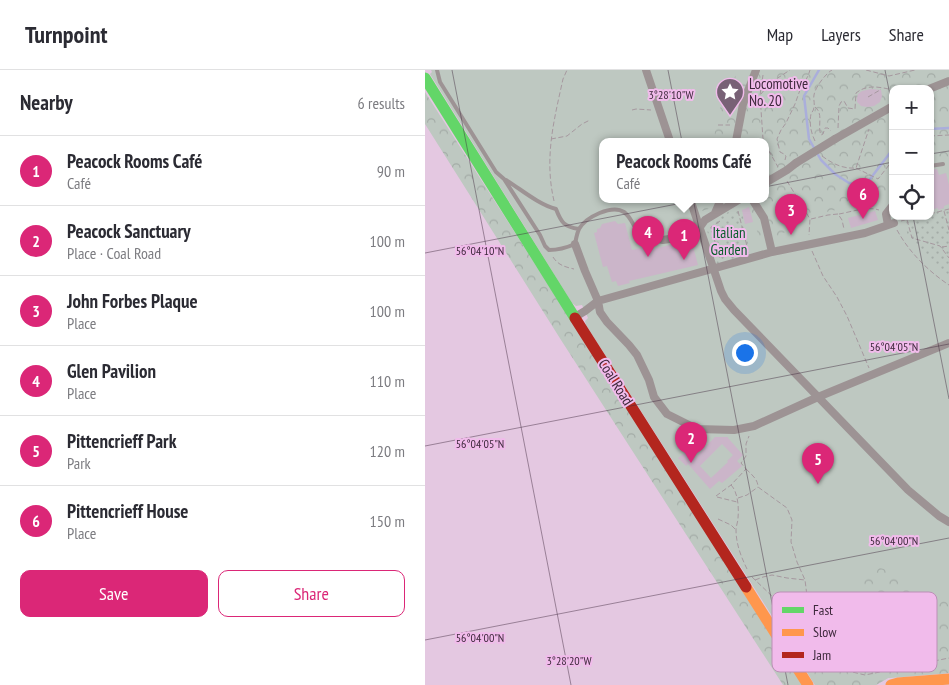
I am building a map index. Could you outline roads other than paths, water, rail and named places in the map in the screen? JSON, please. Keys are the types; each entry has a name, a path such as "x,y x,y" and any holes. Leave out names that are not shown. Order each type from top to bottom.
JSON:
{"street":[{"path":"646,70 669,138"},
{"path":"737,138 743,104 756,70"},
{"name":"Coal Road","path":"425,78 772,628"},
{"path":"934,87 949,81"},
{"path":"769,181 838,137 889,108"},
{"path":"691,203 723,295 730,304 908,490 949,522"},
{"path":"715,213 719,203"},
{"path":"644,236 663,240 681,237 695,231 705,220 733,203"},
{"path":"755,203 764,218 772,252"},
{"path":"575,317 585,312 598,301 772,252 865,233 891,224 889,220"},
{"path":"575,244 601,312 607,322 637,355 649,380 654,397 667,414 697,428 734,430 753,426 949,343"},
{"name":"Coal Road","path":"800,672 808,685"},
{"path":"891,685 949,679"}],"lane":[{"path":"437,70 440,82 496,172 542,204 556,209 561,221 572,228 579,229"},
{"path":"934,165 943,164"},
{"path":"504,179 549,250 567,248 575,244 579,229 584,223 597,214 612,209 624,212 635,225 638,232 644,236"}],"waterway":[{"path":"819,70 804,96 809,139 821,160 835,174 849,183 859,186 867,183 889,154"},
{"path":"934,129 949,128"}],"place":[{"name":"Locomotive No. 20","path":"730,116"},
{"name":"Pittencrieff House","path":"863,219"},
{"name":"John Forbes Plaque","path":"791,235"},
{"name":"Glen Pavilion","path":"648,257"},
{"name":"Peacock Rooms Café","path":"684,260"},
{"name":"Peacock Sanctuary","path":"691,463"},
{"name":"Pittencrieff Park","path":"818,484"}],"park label":[{"name":"Italian Garden","path":"729,240"}]}
